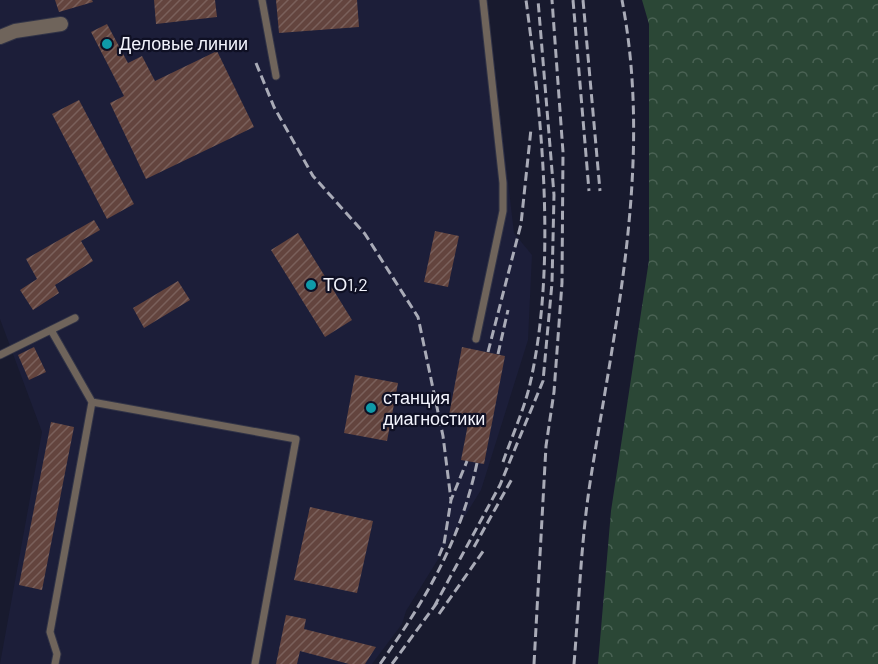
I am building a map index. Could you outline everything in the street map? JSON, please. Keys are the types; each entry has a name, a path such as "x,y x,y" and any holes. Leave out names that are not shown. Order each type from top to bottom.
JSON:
{"street":[{"path":"0,37 15,30 61,24"}],"lane":[{"path":"262,0 276,76"},
{"path":"476,339 503,211 503,183 483,0"},
{"path":"0,355 75,318"},
{"path":"51,330 92,402 50,632 57,654 55,664"},
{"path":"92,402 296,439 255,664"}],"shaded area":[{"path":"0,0 487,0 514,233 532,255 528,340 481,490 406,611 402,624 372,664 0,664 42,432 0,319"}],"green space":[{"path":"642,0 878,0 878,664 598,664 611,511 649,260 649,24"}],"building":[{"path":"55,0 92,0 93,2 59,12"},
{"path":"154,0 215,0 217,17 156,24"},
{"path":"276,0 357,0 359,27 279,33"},
{"path":"107,24 128,63 142,56 155,81 217,51 254,127 146,179 110,103 124,96 91,32"},
{"path":"79,100 134,204 107,219 52,114"},
{"path":"94,220 100,230 81,241 93,261 55,285 59,293 33,310 20,290 37,279 26,259"},
{"path":"435,231 459,236 448,287 424,282"},
{"name":"ТО1,2","path":"298,233 352,320 325,337 271,250"},
{"path":"178,281 190,300 144,328 133,308"},
{"path":"34,347 46,372 29,380 18,355"},
{"path":"462,347 505,356 484,464 461,460 469,419 449,415"},
{"name":"станция диагностики","path":"355,375 398,383 387,441 344,433"},
{"path":"51,422 74,427 42,590 19,585"},
{"path":"310,507 373,521 357,593 294,580"},
{"path":"286,615 306,619 304,629 376,647 365,664 349,664 300,651 297,664 276,664"}],"railway":[{"path":"503,462 530,384 543,291 544,192 537,94 526,0"},
{"path":"434,607 500,485 543,381 552,283 554,195 538,0"},
{"path":"534,664 546,446 554,392 562,283 563,152 552,0"},
{"path":"573,0 589,191"},
{"path":"583,0 600,191"},
{"path":"574,664 587,505 619,303 632,182 634,121 631,61 622,0"},
{"path":"256,63 274,107 313,176 365,234 418,317 443,436 451,500"},
{"path":"488,352 521,224 531,129"},
{"path":"498,354 508,310"},
{"path":"439,556 444,544 451,500 467,461"},
{"path":"380,664 412,616 439,569 461,519 477,463"},
{"path":"474,547 513,477"},
{"path":"439,614 484,550"},
{"path":"392,664 439,600"}],"place":[{"name":"Деловые линии","path":"107,44"},
{"name":"ТО1,2","path":"311,285"},
{"name":"станция диагностики","path":"371,408"}]}
